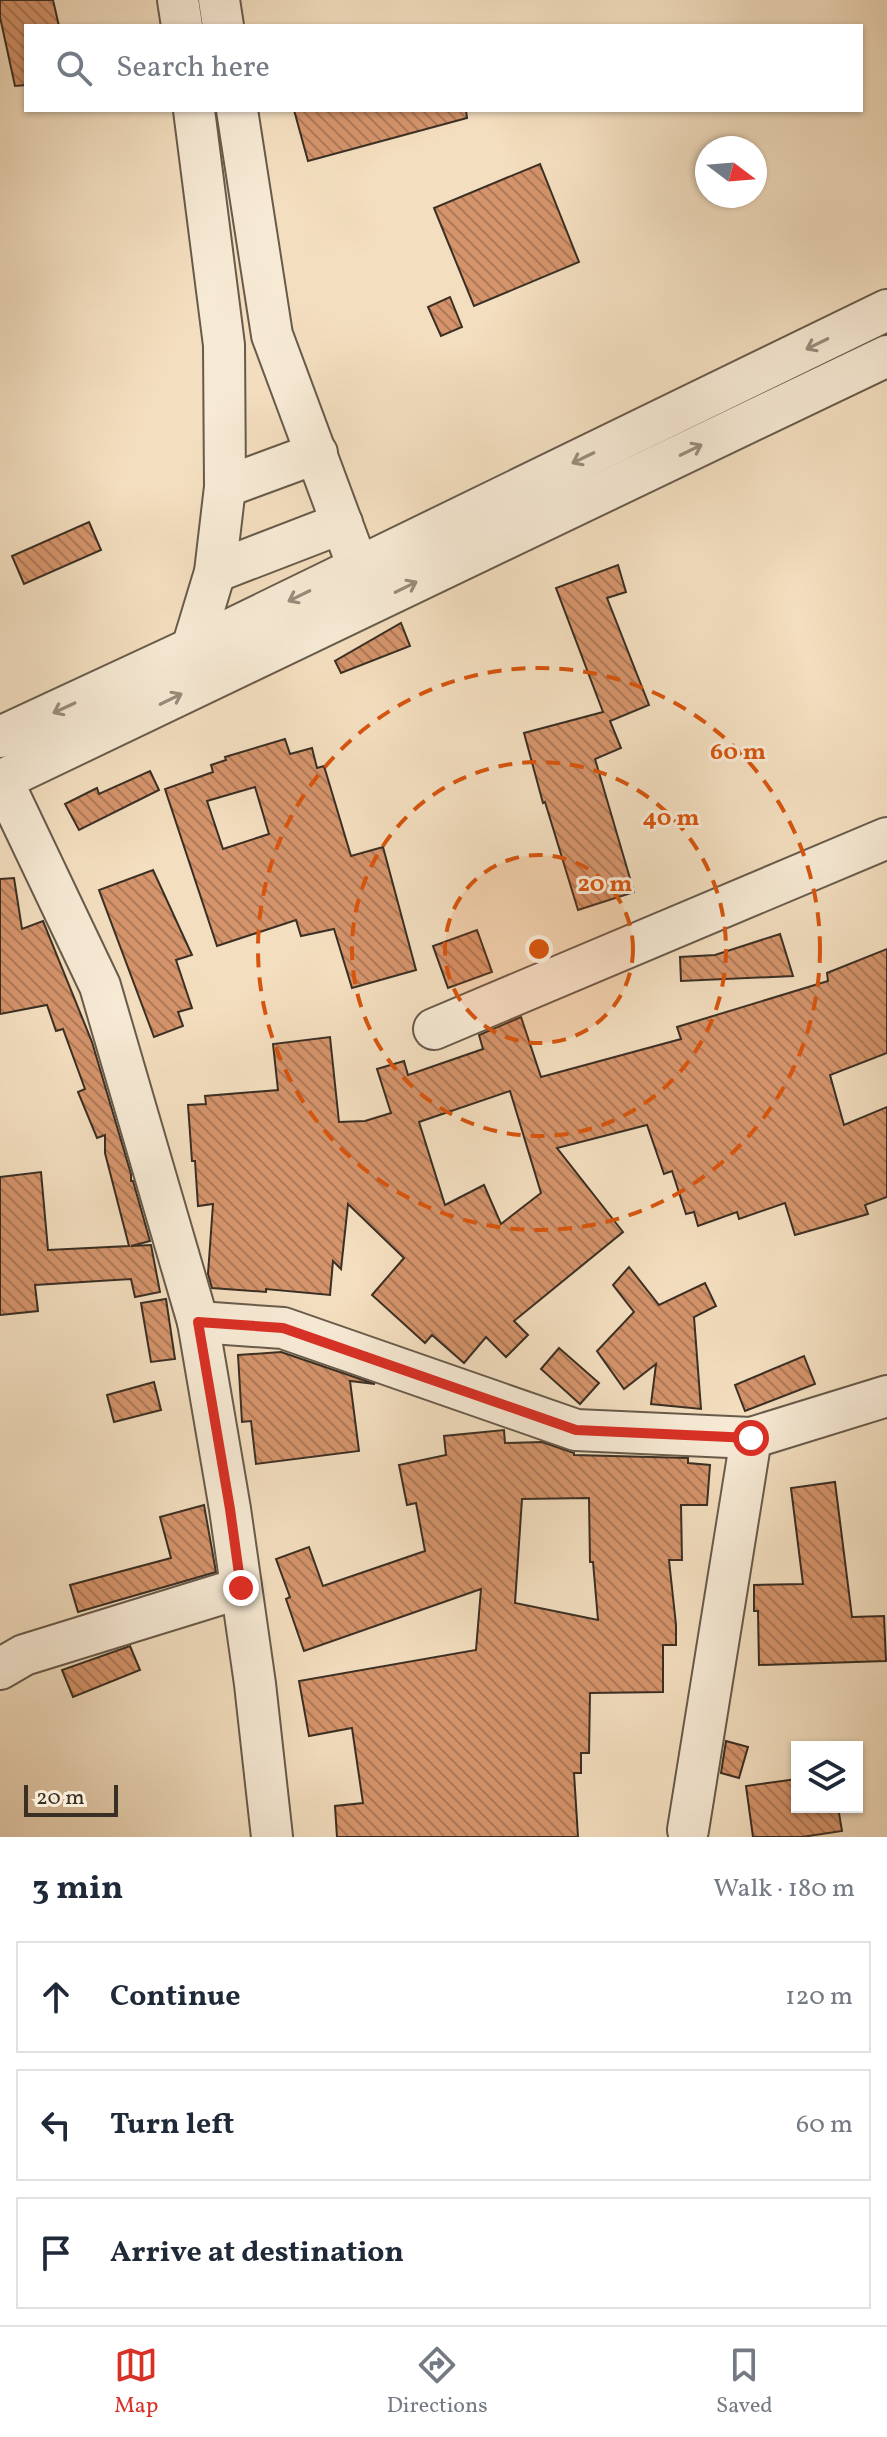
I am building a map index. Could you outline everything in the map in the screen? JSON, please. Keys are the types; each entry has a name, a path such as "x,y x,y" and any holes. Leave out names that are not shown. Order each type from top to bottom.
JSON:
{"street":[{"path":"178,0 182,24"},
{"path":"219,0 223,24"},
{"path":"192,648 215,572 225,487 224,345 194,112"},
{"path":"237,112 272,335 358,567"},
{"path":"0,737 192,648 887,310"},
{"path":"272,1837 230,1509 198,1322 100,986 1,781 887,356"},
{"path":"225,487 317,453"},
{"path":"215,572 342,523"},
{"path":"434,1029 887,838"},
{"path":"198,1322 283,1328 576,1430 751,1438 887,1396"},
{"path":"688,1830 751,1438"},
{"path":"0,1669 24,1655 241,1588"}],"building":[{"path":"0,0 53,0 59,24 24,24 24,85 15,86 0,17"},
{"path":"295,112 466,112 467,118 308,161"},
{"path":"540,164 579,262 474,306 434,208"},
{"path":"450,297 462,327 441,336 428,307"},
{"path":"89,522 101,550 24,584 12,556"},
{"path":"618,565 626,592 607,598 649,705 610,721 621,748 595,759 634,892 578,910 524,733 603,712 556,588"},
{"path":"401,623 410,646 341,673 335,661"},
{"path":"285,739 290,754 312,748 317,768 324,766 351,856 383,847 416,970 352,988 334,929 301,936 296,920 217,946 165,789 213,772 211,765 226,760 225,757","holes":["255,787 269,834 223,849 207,801"]},
{"path":"150,771 159,790 79,830 65,804 97,788 99,794"},
{"path":"153,870 192,955 176,960 192,1008 178,1012 183,1026 154,1037 99,890"},
{"path":"14,878 22,929 43,921 92,1042 150,1241 131,1246 151,1245 160,1292 135,1297 131,1279 35,1285 38,1311 0,1315 0,1177 41,1172 48,1250 129,1246 105,1153 105,1135 97,1138 78,1092 85,1089 63,1029 56,1031 47,1005 0,1014 0,879"},
{"path":"477,930 492,972 448,988 433,946"},
{"path":"780,934 793,976 681,981 680,957 715,955"},
{"path":"887,949 887,1053 830,1075 844,1125 887,1107 887,1197 865,1205 868,1214 795,1235 785,1203 739,1219 737,1212 698,1226 694,1212 686,1214 672,1171 664,1174 647,1125 557,1148 623,1232 514,1321 528,1335 506,1357 486,1337 464,1363 432,1335 425,1343 372,1295 404,1258 348,1204 341,1269 333,1261 330,1295 212,1288 208,1274 213,1204 198,1206 188,1105 206,1104 205,1096 278,1090 273,1044 330,1037 339,1122 365,1121 391,1113 377,1069 404,1061 408,1075 483,1049 479,1035 521,1017 541,1077 681,1039 677,1027 828,981 827,973","holes":["510,1091 541,1193 501,1224 484,1185 445,1205 419,1122"]},
{"path":"629,1267 659,1305 705,1283 716,1306 694,1317 701,1409 651,1404 656,1364 624,1389 597,1351 634,1312 613,1285"},
{"path":"166,1299 175,1359 151,1362 141,1303"},
{"path":"559,1348 599,1383 580,1404 541,1369"},
{"path":"281,1352 375,1384 350,1381 359,1451 256,1464 251,1421 242,1422 238,1355"},
{"path":"804,1356 815,1384 745,1411 735,1385"},
{"path":"154,1382 161,1410 114,1422 107,1395"},
{"path":"504,1430 505,1443 542,1442 574,1455 688,1458 688,1463 710,1465 707,1505 681,1505 682,1560 669,1560 676,1645 663,1645 663,1692 590,1693 589,1753 581,1753 581,1773 574,1773 578,1837 337,1837 335,1806 363,1803 352,1728 309,1736 299,1681 476,1650 481,1589 304,1651 276,1559 309,1547 323,1586 425,1551 416,1503 407,1505 399,1465 446,1455 444,1436","holes":["589,1498 590,1562 593,1562 598,1620 515,1603 522,1499"]},
{"path":"835,1482 852,1617 884,1616 886,1661 759,1665 754,1585 803,1584 791,1488"},
{"path":"204,1505 216,1572 78,1612 70,1585 171,1558 160,1517"},
{"path":"130,1646 140,1670 73,1697 62,1670"},
{"path":"726,1741 748,1747 739,1778 721,1773"},
{"path":"791,1780 791,1813 839,1813 842,1831 802,1837 753,1837 746,1786"}],"route":[{"path":"241,1588 198,1322 283,1328 576,1430 751,1438"}]}
